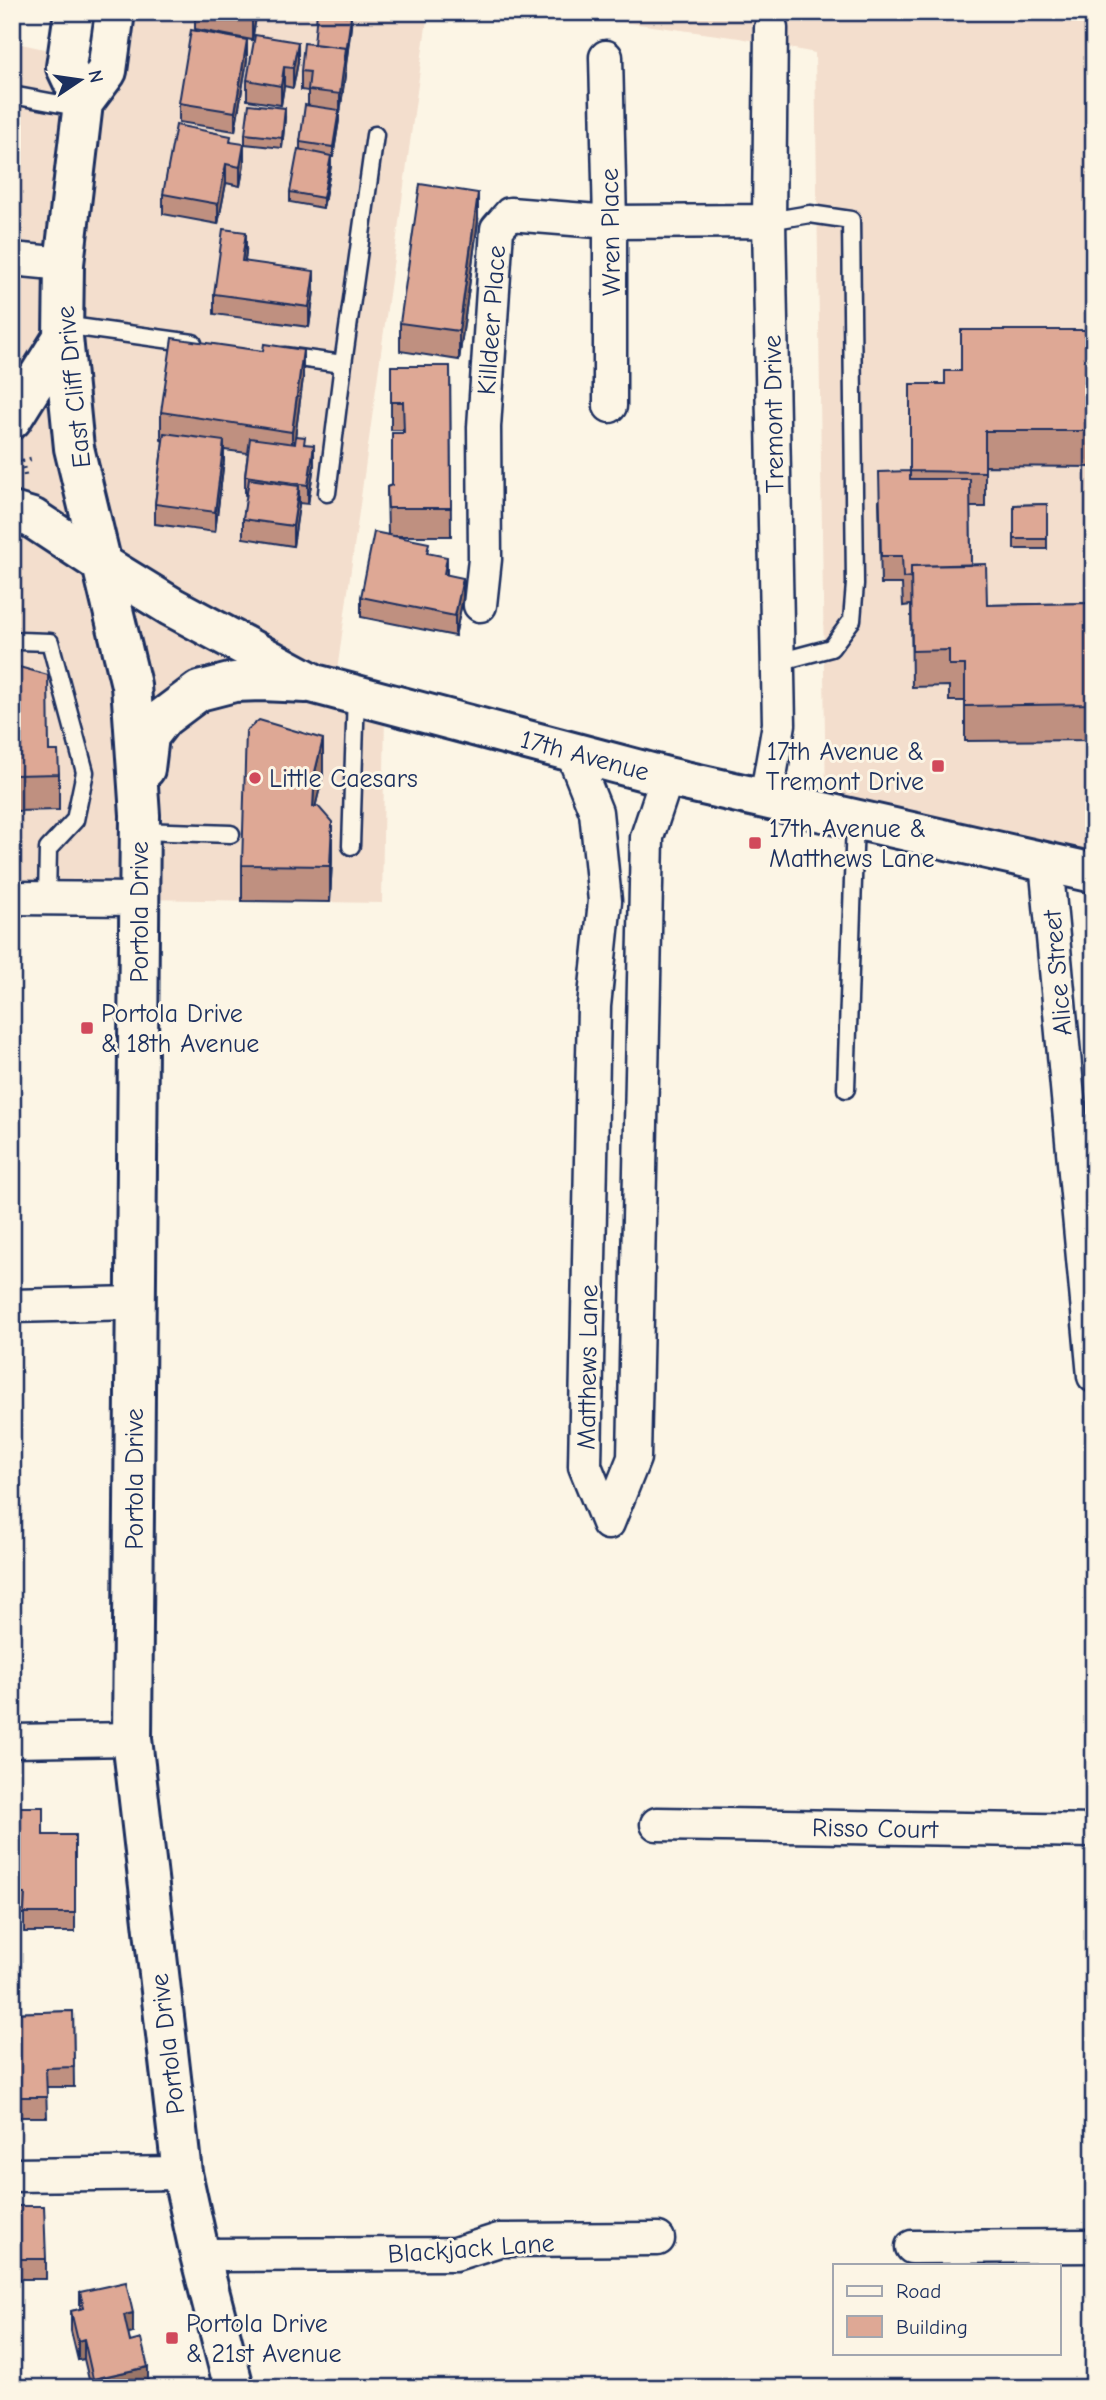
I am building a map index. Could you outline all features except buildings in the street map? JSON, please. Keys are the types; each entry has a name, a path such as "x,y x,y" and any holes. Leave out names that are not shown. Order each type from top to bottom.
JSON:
{"main road":[{"path":"74,12 66,66 82,106"},
{"path":"82,106 107,71 116,12"},
{"name":"East Cliff Drive","path":"82,106 64,264 63,331 74,448 102,564"},
{"path":"12,419 63,331"},
{"path":"12,512 33,518 102,564"},
{"name":"17th Avenue","path":"102,564 172,607 315,684 667,777 1094,873"},
{"name":"Portola Drive","path":"102,564 131,685 140,823 132,1739 182,2173 234,2388"},
{"path":"140,823 149,736 163,718 199,691 234,682 315,684"}],"street":[{"name":"Tremont Drive","path":"766,799 778,735 769,221 772,20"},
{"name":"Wren Place","path":"606,57 610,222 610,406"},
{"name":"Killdeer Place","path":"480,606 485,559 484,427 497,229 510,214 610,222 769,221"},
{"path":"12,260 64,264"},
{"name":"Matthews Lane","path":"572,752 596,812 605,901 594,1006 585,1466 608,1523 634,1458 647,837 667,777"},
{"name":"Alice Street","path":"1046,863 1094,1376"},
{"path":"12,898 139,899"},
{"path":"12,1306 135,1303"},
{"path":"12,1741 132,1739"},
{"name":"Risso Court","path":"657,1824 1094,1831"},
{"path":"12,2175 182,2173"},
{"name":"Blackjack Lane","path":"200,2255 455,2254 499,2240 658,2239"},
{"path":"912,2247 1094,2246"}],"lane":[{"path":"12,95 82,106"},
{"path":"327,493 375,135"},
{"path":"769,221 810,214 851,220 855,584 852,620 831,648 778,662"},
{"path":"63,331 205,345"},
{"path":"274,355 343,364"},
{"path":"19,641 50,642 85,772 75,820 48,849 47,898"},
{"path":"351,846 356,694"},
{"path":"846,1089 855,820"},
{"path":"140,823 231,834"}],"path":[{"path":"25,477 22,461 35,458"}],"shaded area":[{"path":"98,12 428,12 333,700 385,711 382,903 12,897 12,42 91,59"},
{"path":"551,12 1094,12 1094,864 826,806 815,53 739,38"}],"place":[{"name":"17th Avenue & Tremont Drive","path":"938,766"},
{"name":"Little Caesars","path":"255,778"},
{"name":"17th Avenue & Matthews Lane","path":"755,843"},
{"name":"Portola Drive & 18th Avenue","path":"87,1028"},
{"name":"Portola Drive & 21st Avenue","path":"172,2338"}]}
